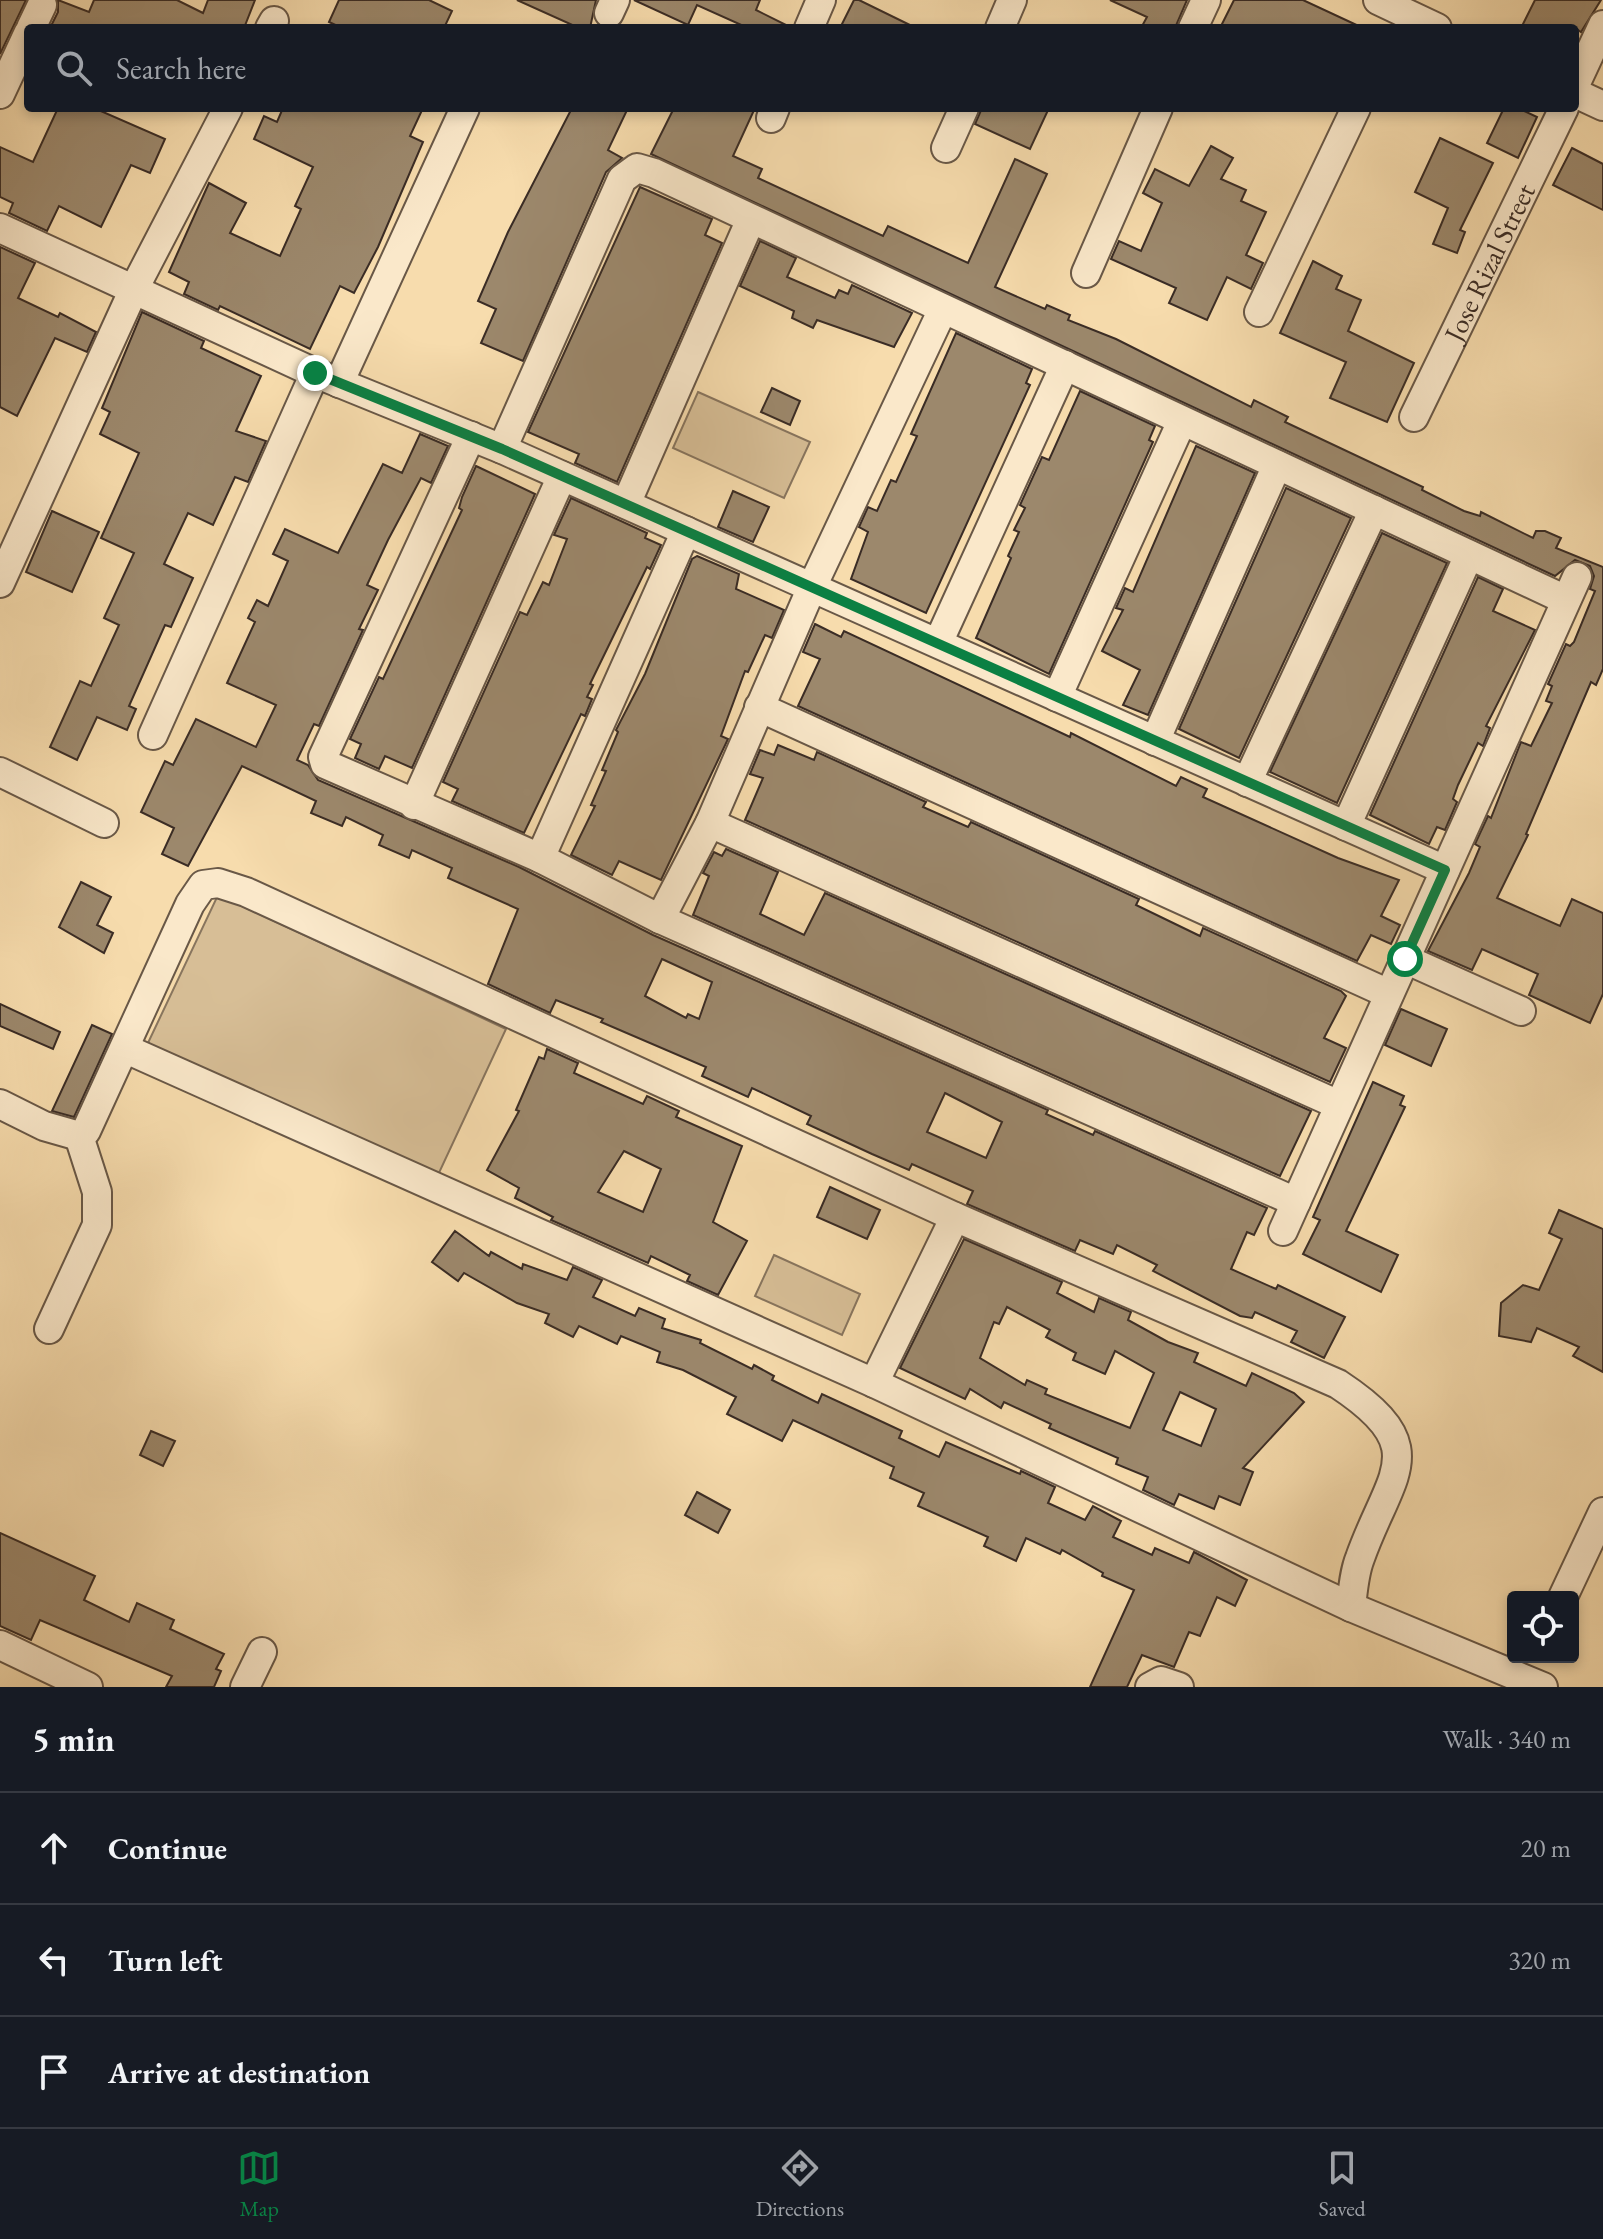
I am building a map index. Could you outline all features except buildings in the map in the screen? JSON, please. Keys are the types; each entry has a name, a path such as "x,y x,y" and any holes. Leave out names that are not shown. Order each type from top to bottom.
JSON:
{"street":[{"path":"811,24 821,0"},
{"path":"1002,24 1012,0"},
{"path":"1195,24 1206,0"},
{"path":"1395,10 1428,24"},
{"path":"1579,76 1603,25"},
{"path":"0,94 24,43"},
{"path":"1579,95 1603,106"},
{"path":"0,583 134,289 226,112"},
{"path":"153,735 327,378 463,112"},
{"path":"946,148 962,112"},
{"path":"1086,273 1156,112"},
{"path":"1259,312 1354,112"},
{"name":"Jose Rizal Street","path":"1414,417 1562,112"},
{"path":"502,449 622,179 637,168 654,173 1469,555 1571,589 1283,1231"},
{"path":"626,504 751,219"},
{"path":"0,228 327,378 502,449 1445,870"},
{"path":"660,919 710,823 812,587 943,309"},
{"path":"938,643 1065,365"},
{"path":"1057,697 1182,421"},
{"path":"471,436 323,757 328,766 540,858 660,919 1296,1202"},
{"path":"1155,741 1277,465"},
{"path":"414,805 562,476"},
{"path":"1247,782 1374,510"},
{"path":"540,858 686,531"},
{"path":"1346,826 1469,555"},
{"path":"759,707 1389,994"},
{"path":"0,772 104,823"},
{"path":"710,823 1339,1105"},
{"path":"79,1136 96,1115 190,904 203,885 218,883 246,892 955,1217 1338,1384 1371,1408 1394,1439 1397,1471 1361,1556 1351,1607"},
{"path":"1405,959 1521,1011"},
{"path":"126,1049 874,1383 1351,1607 1531,1677"},
{"path":"0,1104 44,1126 79,1136"},
{"path":"49,1329 97,1225 97,1192 79,1136"},
{"path":"874,1383 955,1217"},
{"path":"1566,1591 1602,1519"},
{"path":"0,1645 88,1687"},
{"path":"245,1687 262,1652"},
{"path":"1150,1687 1161,1681 1179,1687"}],"shaded area":[{"path":"698,392 810,442 784,498 673,448"},
{"path":"218,895 506,1029 438,1175 147,1045"},
{"path":"774,1255 860,1294 842,1335 755,1296"}],"route":[{"path":"315,373 502,449 1445,870 1405,959"}]}
